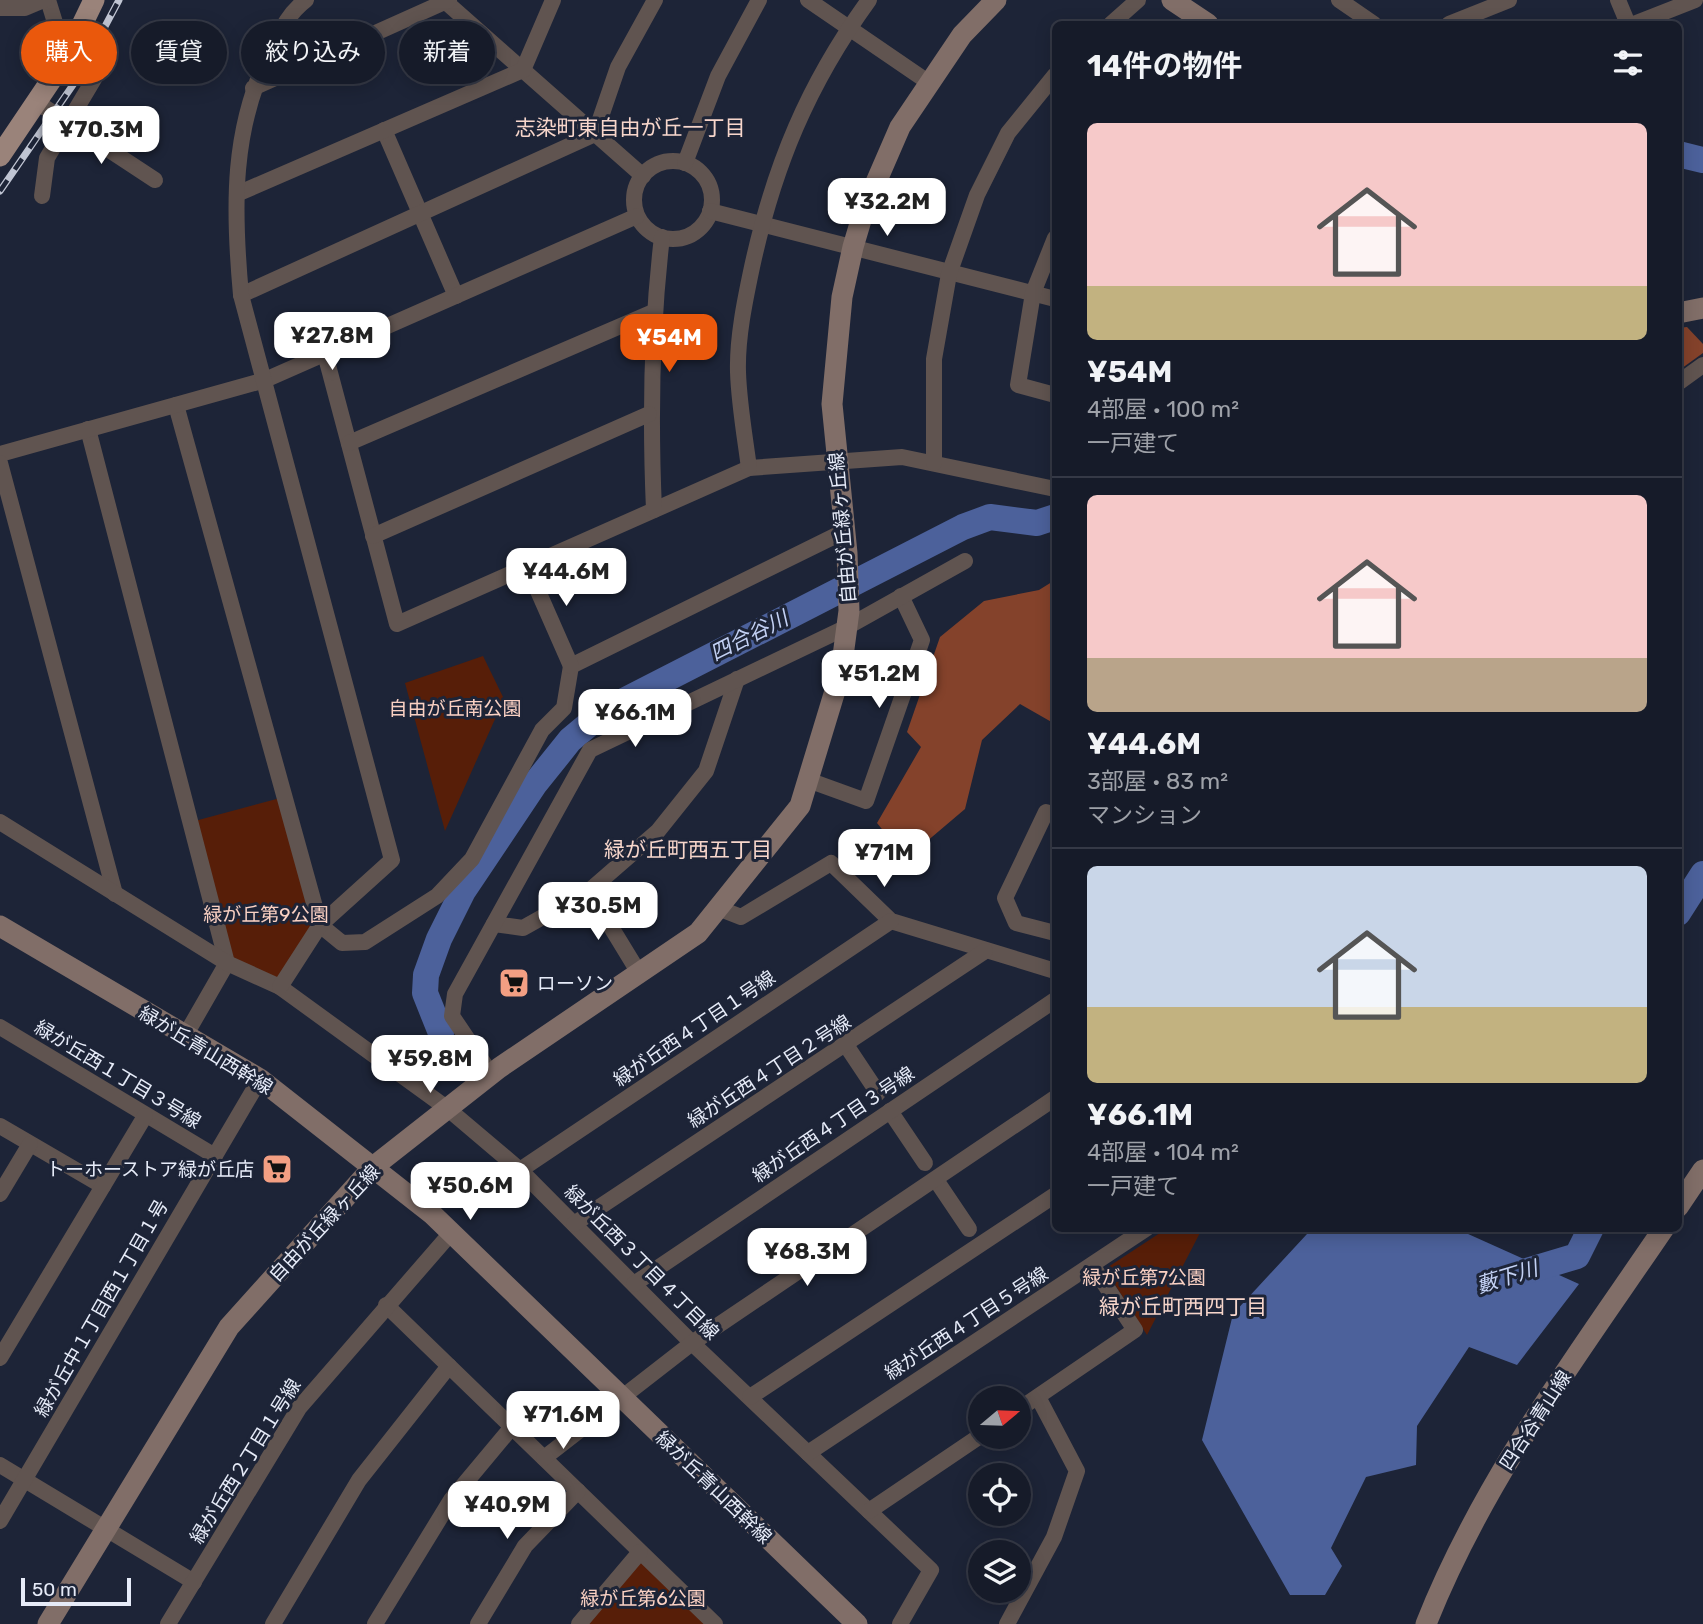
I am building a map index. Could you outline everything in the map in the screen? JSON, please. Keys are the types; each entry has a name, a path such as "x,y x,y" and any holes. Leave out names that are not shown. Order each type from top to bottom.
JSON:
{"main road":[{"path":"84,21 94,0"},
{"path":"0,156 50,84"}],"street":[{"path":"0,8 25,8 46,0 53,21"},
{"path":"280,987 320,925 392,860 241,295 236,234 238,163 253,88 290,12 306,0"},
{"path":"237,194 523,70 553,0"},
{"path":"241,295 594,134 618,67 655,0"},
{"path":"685,163 718,76 759,0"},
{"path":"808,0 928,82"},
{"path":"749,468 738,371 746,295 761,223 797,118 849,27 869,0"},
{"name":"自由が丘緑ヶ丘線","path":"48,1624 229,1328 373,1167 491,1074 698,933 800,806 841,671 848,619 848,553 832,404 835,347 853,247 889,151 928,82 962,34 996,0"},
{"path":"1114,21 1138,0"},
{"path":"1172,0 1204,21"},
{"path":"1339,0 1370,21"},
{"path":"1456,21 1509,0"},
{"path":"1618,0 1627,21"},
{"path":"1642,21 1695,0"},
{"path":"253,88 448,1 643,176"},
{"path":"934,463 934,359 949,274 977,195 1008,133 1052,79"},
{"path":"42,196 47,158 91,84"},
{"path":"38,103 155,180"},
{"path":"384,130 456,296"},
{"path":"660,163 685,163 705,179 710,190 709,211 701,227 679,239 662,237 644,226 637,216 635,190 643,176 660,163"},
{"path":"709,211 1052,298"},
{"path":"0,454 265,380 637,216"},
{"path":"654,510 649,414 653,312 662,237"},
{"path":"1052,246 1033,293 1018,384 1052,394"},
{"path":"1682,312 1703,308"},
{"path":"349,443 653,312"},
{"path":"325,354 397,624 749,468 902,457 1052,488"},
{"path":"1682,380 1703,365"},
{"path":"176,405 320,925 342,943 365,942 437,896 471,859 542,730 564,708 571,666 527,566"},
{"path":"373,536 649,414"},
{"path":"88,429 228,962 185,1036"},
{"path":"0,463 115,894"},
{"path":"571,666 845,531"},
{"path":"491,1074 452,1016 455,994 590,750 737,679 848,619 901,596 965,561"},
{"path":"808,780 866,802 922,640 901,596"},
{"path":"494,924 523,928 589,891 658,831 706,771 737,679"},
{"path":"1052,814 1046,812 1005,898 1016,923 1052,932"},
{"name":"緑が丘西３丁目４丁目線","path":"0,822 228,962 280,987 447,1109 520,1170 692,1343 931,1570 900,1624"},
{"path":"719,908 741,917 831,863 891,921 1052,970"},
{"path":"589,891 639,973"},
{"name":"緑が丘西４丁目１号線","path":"520,1170 891,921"},
{"name":"緑が丘青山西幹線","path":"0,926 260,1079 373,1167 452,1233 857,1624"},
{"name":"緑が丘西４丁目２号線","path":"574,1224 985,951"},
{"name":"緑が丘西４丁目３号線","path":"634,1283 1052,1002"},
{"name":"緑が丘西１丁目３号線","path":"0,1027 215,1156"},
{"path":"846,1045 878,1093"},
{"name":"緑が丘中１丁目西１丁目１号","path":"0,1521 260,1079"},
{"path":"544,1458 692,1343 1052,1100"},
{"path":"890,1111 925,1163"},
{"path":"0,1358 145,1116"},
{"path":"0,1126 103,1186"},
{"path":"0,1194 30,1144"},
{"path":"1682,1201 1703,1170"},
{"path":"936,1180 968,1229"},
{"path":"750,1397 1052,1197"},
{"name":"緑が丘西４丁目５号線","path":"808,1453 1141,1232"},
{"name":"四合谷青山線","path":"1426,1624 1446,1574 1506,1461 1661,1232"},
{"name":"緑が丘西２丁目１号線","path":"168,1624 299,1408 386,1305 452,1233"},
{"path":"1031,1402 1135,1330 1092,1265"},
{"path":"386,1305 715,1624"},
{"path":"273,1624 359,1480 449,1366"},
{"path":"1007,1624 1054,1537 1077,1471 1038,1397"},
{"path":"375,1624 451,1500 512,1427"},
{"path":"869,1511 968,1444"},
{"path":"0,1465 194,1582"},
{"path":"478,1624 525,1546 578,1491"},
{"path":"579,1624 640,1552"}],"green space":[{"name":"自由が丘南公園","path":"483,656 504,699 445,831 405,683"},
{"name":"緑が丘第9公園","path":"284,797 320,925 280,987 227,963 191,822"},
{"name":"緑が丘第7公園","path":"1161,1232 1200,1232 1147,1335 1105,1269"},
{"name":"緑が丘第6公園","path":"642,1563 707,1624 587,1624 636,1564"}],"shaded area":[{"path":"1687,327 1703,344 1703,353 1682,368 1682,328"},
{"path":"1052,582 1052,722 1020,704 982,740 965,809 906,859 877,823 921,747 907,732 940,637 984,601 1039,590"}],"water":[{"path":"1464,1232 1579,1284 1517,1365 1469,1347 1417,1426 1416,1465 1366,1477 1331,1548 1342,1566 1325,1595 1290,1595 1202,1440 1233,1314 1307,1234"}],"waterway":[{"name":"四合谷川","path":"1682,155 1703,160"},
{"name":"四合谷川","path":"441,1033 425,993 426,975 439,939 463,891 534,785 570,740 606,710 963,527 990,517 1037,523 1052,518"},
{"name":"藪下川","path":"1682,907 1703,874"},
{"name":"藪下川","path":"1507,1277 1577,1256 1589,1232"}],"railway":[{"path":"0,191 77,79 119,0"}],"place":[{"name":"ローソン","path":"514,983"},
{"name":"トーホーストア緑が丘店","path":"277,1169"}],"district":[{"name":"志染町東自由が丘一丁目","path":"630,128"},
{"name":"緑が丘町西五丁目","path":"688,850"},
{"name":"緑が丘町西四丁目","path":"1183,1307"}]}
